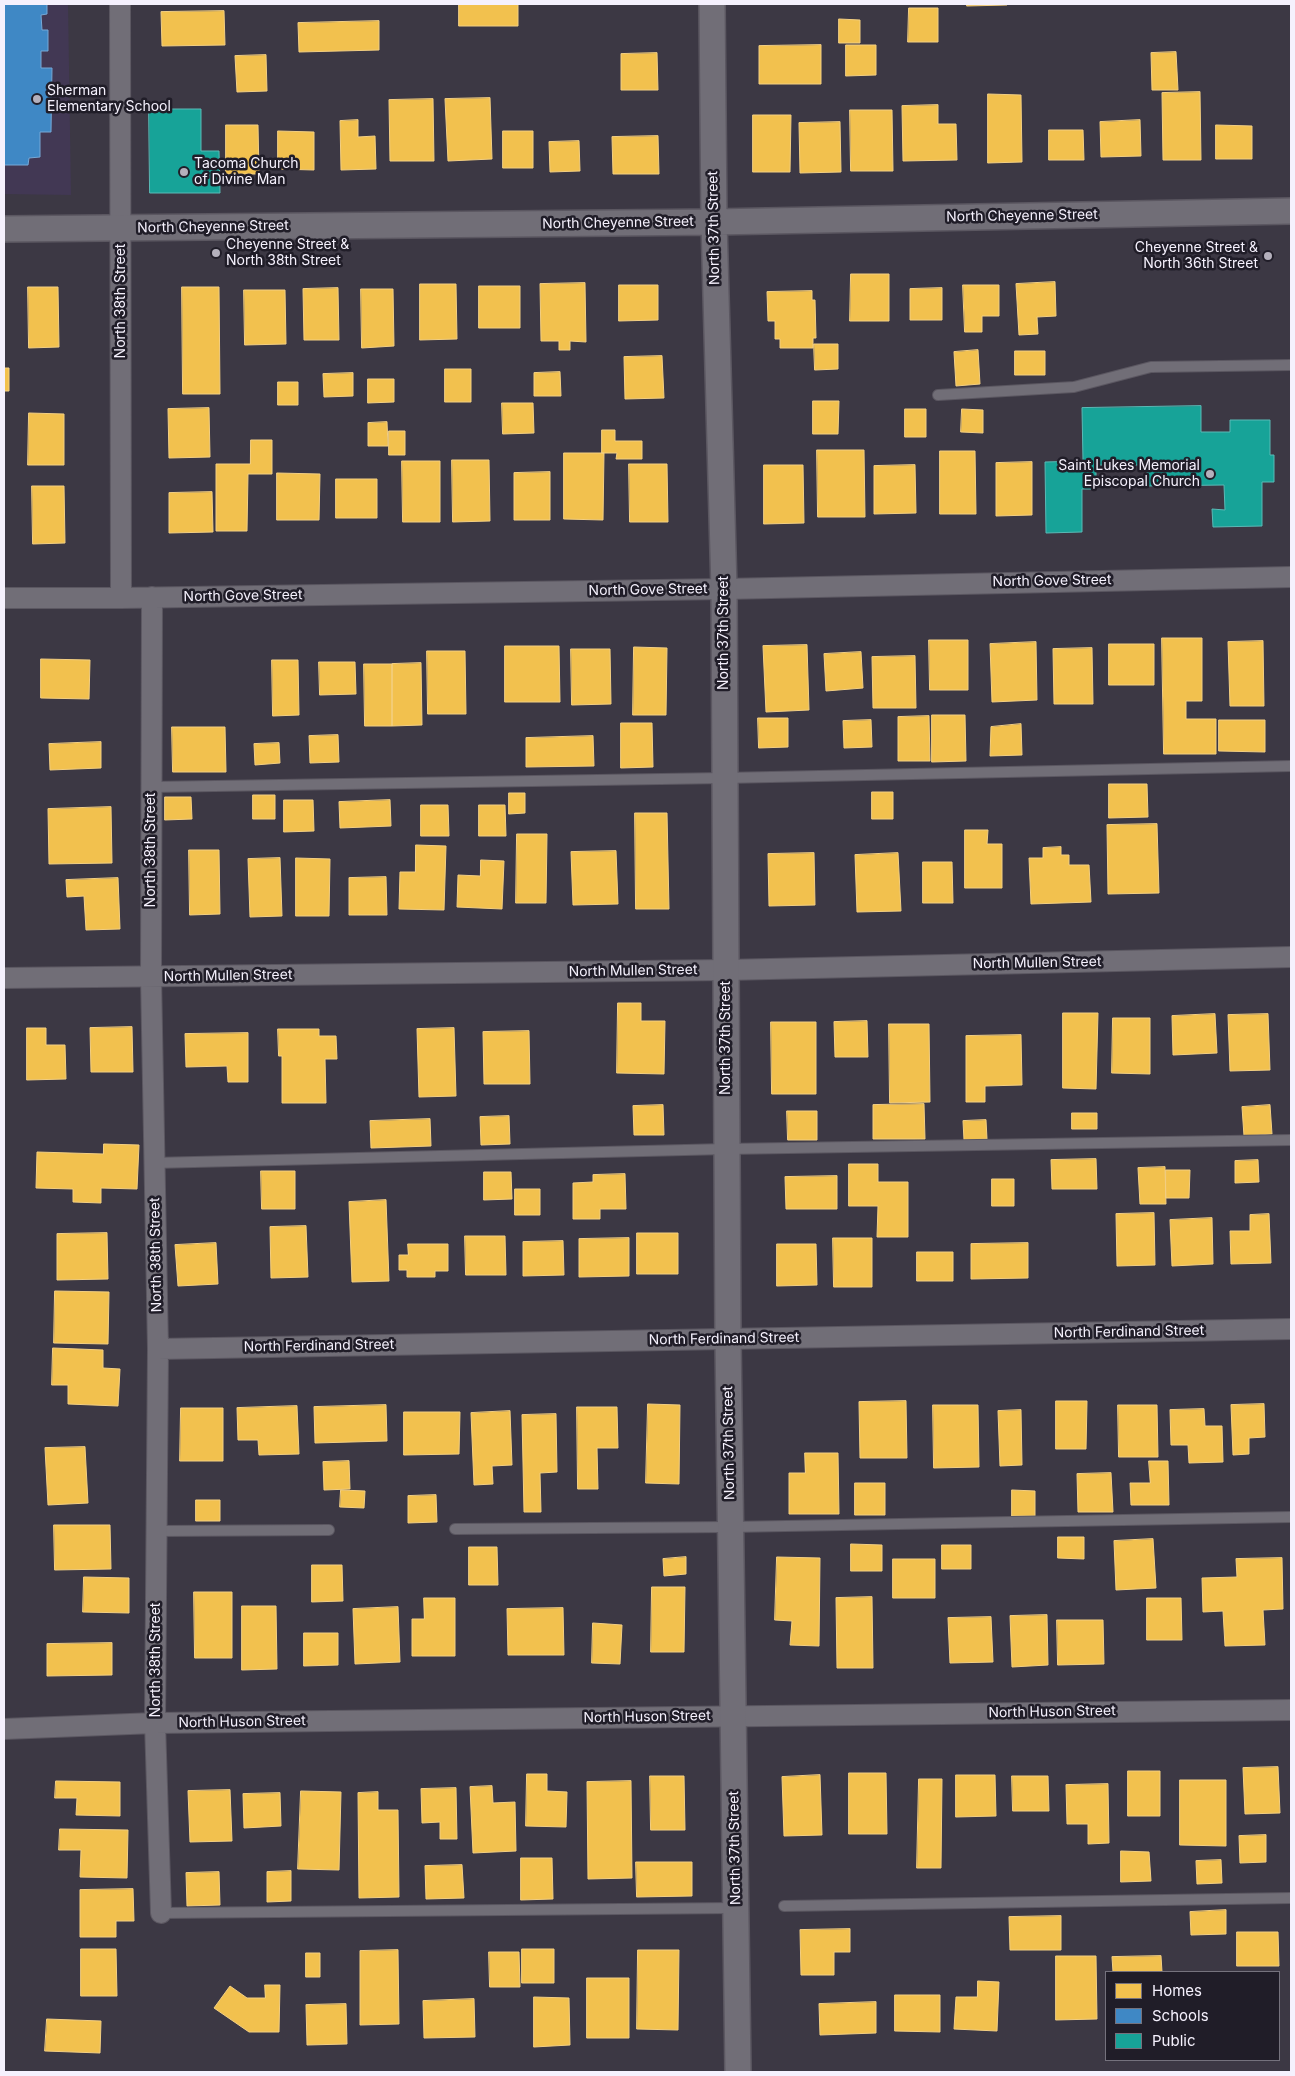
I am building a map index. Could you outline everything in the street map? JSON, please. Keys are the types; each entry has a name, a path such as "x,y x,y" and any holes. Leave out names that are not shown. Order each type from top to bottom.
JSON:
{"street":[{"name":"North 38th Street","path":"120,4 121,598"},
{"name":"North 37th Street","path":"712,4 714,222 724,589 726,1149 738,2072"},
{"name":"North Cheyenne Street","path":"4,229 714,222 1291,210"},
{"name":"North Gove Street","path":"4,598 724,589 1291,577"},
{"name":"North 38th Street","path":"152,597 152,977 158,1349 155,1723 161,1912"},
{"name":"North Mullen Street","path":"4,978 726,970 1291,957"},
{"name":"North Ferdinand Street","path":"158,1349 1291,1330"},
{"name":"North Huson Street","path":"4,1729 155,1723 1291,1710"}],"lane":[{"path":"938,395 1074,387 1151,367 1291,365"},
{"path":"151,787 724,778 1291,766"},
{"path":"154,1162 726,1149 1291,1140"},
{"path":"455,1529 730,1527 1291,1518"},
{"path":"157,1531 329,1530"},
{"path":"784,1906 1291,1898"},
{"path":"161,1912 736,1908"}],"shaded area":[{"name":"Sherman Elementary School","path":"4,4 68,4 71,195 4,194"}],"building: Homes":[{"path":"459,4 518,4 518,26 459,26"},
{"path":"967,4 1007,4 1007,5 967,6"},
{"path":"909,8 938,8 938,42 908,42"},
{"path":"224,11 225,45 162,46 161,12"},
{"path":"839,19 860,20 860,43 839,43"},
{"path":"379,21 379,50 299,52 298,23"},
{"path":"821,45 821,84 759,84 759,46"},
{"path":"846,45 876,45 876,75 846,76"},
{"path":"1176,52 1178,90 1152,90 1151,53"},
{"path":"657,53 658,90 621,90 621,54"},
{"path":"266,55 267,91 237,92 235,56"},
{"path":"1200,92 1201,160 1163,160 1162,93"},
{"path":"988,94 1021,95 1022,162 988,163"},
{"path":"490,98 492,159 448,161 445,99"},
{"path":"433,99 434,161 390,161 389,100"},
{"path":"938,105 938,124 956,124 957,160 903,161 902,106"},
{"path":"850,110 892,110 893,171 851,171"},
{"path":"753,115 791,115 790,172 753,172"},
{"path":"358,120 358,137 375,136 376,169 341,170 340,121"},
{"path":"1140,120 1141,156 1101,157 1100,122"},
{"path":"840,122 841,172 800,173 799,123"},
{"path":"226,125 258,125 259,174 226,174"},
{"path":"1216,125 1252,126 1252,159 1216,159"},
{"path":"1049,130 1083,130 1084,160 1049,160"},
{"path":"278,131 314,132 314,170 278,169"},
{"path":"503,131 533,131 533,168 503,168"},
{"path":"658,136 659,174 613,174 612,137"},
{"path":"579,141 580,171 550,172 549,142"},
{"path":"851,274 889,274 889,321 850,321"},
{"path":"1055,282 1056,316 1037,317 1038,334 1019,335 1016,284"},
{"path":"585,283 586,342 570,341 570,350 559,350 559,341 541,341 540,284"},
{"path":"420,284 456,284 457,339 420,340"},
{"path":"619,285 658,285 658,320 619,321"},
{"path":"963,285 999,285 999,316 982,316 982,332 965,332"},
{"path":"479,286 520,286 520,328 479,328"},
{"path":"28,287 58,287 59,347 29,348"},
{"path":"182,287 219,287 220,394 183,394"},
{"path":"338,288 339,340 304,340 303,289"},
{"path":"942,288 942,320 910,320 910,289"},
{"path":"361,289 393,289 394,346 362,348"},
{"path":"244,290 285,290 286,344 245,345"},
{"path":"812,291 812,300 815,300 816,338 813,338 813,348 780,348 780,339 775,339 775,321 768,321 767,292"},
{"path":"814,344 838,344 838,369 815,370"},
{"path":"978,350 980,384 956,386 954,352"},
{"path":"1015,351 1045,351 1045,375 1015,375"},
{"path":"662,356 664,398 625,399 624,357"},
{"path":"4,368 9,368 9,391 4,391"},
{"path":"445,369 471,369 471,402 445,402"},
{"path":"560,372 561,396 534,396 534,373"},
{"path":"353,373 353,396 324,397 323,374"},
{"path":"368,379 394,379 394,402 368,403"},
{"path":"278,382 298,382 298,405 278,405"},
{"path":"813,401 839,401 838,434 813,434"},
{"path":"502,403 533,403 534,433 503,434"},
{"path":"209,408 210,457 169,458 168,409"},
{"path":"905,409 926,409 926,437 905,437"},
{"path":"962,409 983,410 983,433 961,432"},
{"path":"29,413 64,414 64,465 28,465"},
{"path":"387,422 388,446 368,446 368,423"},
{"path":"602,430 615,430 615,441 642,441 642,459 616,459 617,453 602,453"},
{"path":"389,431 405,431 405,455 389,455"},
{"path":"251,440 272,440 272,474 248,474 247,531 216,531 216,464 250,464"},
{"path":"817,450 864,450 865,517 818,517"},
{"path":"940,451 975,451 976,514 940,514"},
{"path":"564,453 604,453 603,520 564,519"},
{"path":"452,460 489,460 490,521 453,522"},
{"path":"402,461 440,461 440,522 403,522"},
{"path":"1032,462 1032,515 996,516 996,463"},
{"path":"629,464 667,464 668,522 630,522"},
{"path":"764,465 803,465 804,523 764,524"},
{"path":"915,465 916,513 874,514 874,466"},
{"path":"550,472 550,520 514,520 514,473"},
{"path":"277,473 320,474 319,520 277,520"},
{"path":"336,479 377,479 377,518 336,518"},
{"path":"32,486 64,486 65,543 33,544"},
{"path":"212,492 213,532 169,533 169,493"},
{"path":"1162,638 1202,638 1202,701 1186,701 1186,719 1216,719 1216,754 1164,754"},
{"path":"929,640 968,640 968,690 930,690"},
{"path":"1263,641 1264,706 1230,706 1228,642"},
{"path":"1036,642 1037,700 992,702 990,644"},
{"path":"1109,644 1154,644 1154,685 1109,685"},
{"path":"807,645 809,710 766,712 763,646"},
{"path":"505,646 559,646 560,702 505,702"},
{"path":"634,647 667,648 666,715 633,715"},
{"path":"1092,648 1093,704 1054,704 1053,649"},
{"path":"571,649 610,649 611,704 572,705"},
{"path":"427,651 465,651 466,714 428,714"},
{"path":"861,652 863,688 826,691 824,654"},
{"path":"915,656 916,708 873,708 872,657"},
{"path":"41,659 90,660 89,699 41,698"},
{"path":"272,660 298,660 299,715 273,716"},
{"path":"319,662 355,662 356,694 320,695"},
{"path":"421,663 422,725 392,726 392,664"},
{"path":"364,664 392,664 392,726 365,726"},
{"path":"932,715 965,715 966,761 932,762"},
{"path":"929,716 930,761 898,761 898,717"},
{"path":"758,718 788,718 788,747 759,748"},
{"path":"871,720 872,747 844,748 843,721"},
{"path":"1219,720 1265,720 1265,752 1219,751"},
{"path":"621,723 652,723 653,767 621,768"},
{"path":"1021,724 1022,755 990,756 991,727"},
{"path":"172,727 225,727 226,772 173,772"},
{"path":"338,735 339,762 310,763 309,736"},
{"path":"593,736 594,766 526,767 526,738"},
{"path":"101,742 101,768 50,770 49,744"},
{"path":"279,743 280,763 255,765 254,744"},
{"path":"1109,784 1147,784 1148,817 1109,818"},
{"path":"872,792 893,792 893,819 872,819"},
{"path":"509,793 525,793 525,813 509,814"},
{"path":"253,795 275,795 275,819 253,819"},
{"path":"165,797 191,797 192,819 165,820"},
{"path":"284,800 313,800 314,831 284,832"},
{"path":"390,800 391,826 340,828 339,802"},
{"path":"421,805 448,805 449,836 421,836"},
{"path":"479,805 505,805 506,836 479,836"},
{"path":"111,807 112,863 49,864 48,809"},
{"path":"635,813 667,813 669,909 636,909"},
{"path":"1157,824 1159,893 1108,894 1107,825"},
{"path":"965,830 988,830 987,844 1002,844 1002,888 965,888"},
{"path":"517,834 547,834 546,903 516,903"},
{"path":"416,845 446,846 444,910 399,909 400,872 415,872"},
{"path":"1061,847 1061,855 1069,855 1069,865 1089,865 1091,902 1031,904 1029,858 1043,858 1043,848"},
{"path":"189,850 219,850 220,914 190,915"},
{"path":"616,851 618,904 573,905 571,852"},
{"path":"814,853 815,905 769,906 768,854"},
{"path":"898,853 901,911 857,912 855,855"},
{"path":"280,858 282,916 250,917 248,859"},
{"path":"296,858 330,859 329,916 296,916"},
{"path":"481,860 504,861 502,909 457,907 458,875 480,876"},
{"path":"923,862 952,862 953,903 923,903"},
{"path":"386,877 387,915 349,915 349,878"},
{"path":"118,878 120,929 86,930 84,896 67,897 66,880"},
{"path":"618,1003 641,1003 641,1021 665,1021 664,1074 617,1073"},
{"path":"1063,1013 1098,1013 1096,1089 1063,1088"},
{"path":"1215,1014 1217,1053 1173,1055 1172,1016"},
{"path":"1268,1014 1270,1070 1230,1071 1228,1015"},
{"path":"1113,1018 1150,1018 1150,1074 1112,1073"},
{"path":"867,1021 868,1057 835,1057 834,1022"},
{"path":"771,1022 816,1022 816,1094 772,1094"},
{"path":"889,1024 929,1024 930,1102 890,1103"},
{"path":"132,1027 133,1072 91,1072 90,1028"},
{"path":"27,1028 46,1028 46,1045 65,1045 66,1079 27,1080"},
{"path":"454,1028 456,1096 419,1097 417,1029"},
{"path":"278,1029 319,1029 319,1036 336,1036 337,1059 325,1059 326,1103 282,1103 282,1056 279,1056"},
{"path":"529,1031 530,1084 484,1084 483,1032"},
{"path":"248,1033 248,1082 228,1082 227,1066 186,1067 185,1034"},
{"path":"1021,1035 1022,1085 985,1086 985,1102 966,1102 966,1036"},
{"path":"924,1104 925,1139 873,1139 873,1105"},
{"path":"663,1105 664,1135 634,1135 633,1106"},
{"path":"1270,1105 1272,1134 1244,1136 1242,1107"},
{"path":"787,1111 817,1111 817,1140 788,1140"},
{"path":"1072,1113 1097,1113 1097,1129 1072,1129"},
{"path":"509,1116 510,1144 481,1145 480,1117"},
{"path":"430,1119 431,1146 371,1148 370,1121"},
{"path":"986,1120 987,1139 964,1140 963,1121"},
{"path":"104,1144 139,1145 137,1189 101,1188 101,1203 73,1202 73,1189 36,1188 37,1152 103,1154"},
{"path":"1096,1159 1097,1189 1052,1189 1051,1160"},
{"path":"1258,1160 1259,1182 1235,1183 1235,1161"},
{"path":"849,1164 878,1164 878,1182 908,1182 908,1237 877,1237 878,1206 849,1206"},
{"path":"1165,1167 1166,1204 1140,1204 1138,1168"},
{"path":"1166,1170 1190,1170 1189,1198 1166,1198"},
{"path":"261,1171 295,1171 295,1209 262,1209"},
{"path":"484,1172 511,1172 512,1199 484,1200"},
{"path":"625,1174 626,1209 600,1209 600,1219 573,1219 573,1183 593,1182 593,1175"},
{"path":"837,1176 837,1209 786,1209 785,1177"},
{"path":"992,1179 1014,1179 1014,1206 992,1206"},
{"path":"515,1189 540,1189 540,1215 515,1215"},
{"path":"386,1200 389,1281 352,1282 349,1202"},
{"path":"1154,1213 1155,1265 1117,1266 1116,1214"},
{"path":"1269,1214 1271,1263 1231,1264 1230,1231 1250,1231 1250,1215"},
{"path":"1212,1218 1213,1264 1172,1266 1170,1220"},
{"path":"306,1226 308,1277 271,1278 270,1227"},
{"path":"107,1233 108,1279 57,1280 57,1234"},
{"path":"637,1233 678,1233 678,1274 637,1274"},
{"path":"465,1236 505,1236 506,1275 466,1275"},
{"path":"629,1238 629,1276 579,1277 579,1239"},
{"path":"833,1238 872,1238 872,1287 834,1287"},
{"path":"563,1241 564,1275 523,1276 523,1242"},
{"path":"216,1243 218,1284 178,1286 175,1245"},
{"path":"1028,1243 1028,1278 971,1279 971,1244"},
{"path":"408,1244 448,1244 448,1271 435,1271 435,1277 407,1277 407,1270 399,1270 399,1255 408,1255"},
{"path":"777,1244 816,1244 817,1285 777,1286"},
{"path":"917,1252 953,1252 953,1281 917,1281"},
{"path":"55,1291 109,1292 108,1344 54,1343"},
{"path":"53,1348 103,1350 103,1368 120,1369 118,1406 68,1404 68,1385 52,1385"},
{"path":"906,1401 907,1458 860,1458 859,1402"},
{"path":"1056,1401 1087,1401 1086,1449 1056,1449"},
{"path":"648,1404 680,1405 679,1484 646,1483"},
{"path":"1264,1404 1265,1437 1249,1438 1249,1454 1233,1455 1231,1405"},
{"path":"386,1405 387,1441 315,1443 314,1407"},
{"path":"933,1405 978,1405 979,1467 934,1468"},
{"path":"1118,1405 1157,1405 1158,1457 1119,1457"},
{"path":"297,1406 299,1454 259,1455 258,1440 238,1440 237,1408"},
{"path":"577,1407 617,1407 618,1448 597,1448 598,1489 578,1489"},
{"path":"181,1408 223,1408 223,1461 180,1461"},
{"path":"1204,1409 1205,1426 1222,1426 1223,1462 1189,1463 1188,1445 1171,1445 1170,1410"},
{"path":"1021,1410 1022,1465 1000,1466 998,1411"},
{"path":"510,1411 512,1465 492,1466 493,1484 474,1485 471,1413"},
{"path":"404,1412 460,1412 459,1454 404,1455"},
{"path":"556,1414 557,1472 540,1473 541,1512 524,1512 522,1415"},
{"path":"85,1447 88,1503 48,1505 45,1448"},
{"path":"805,1453 838,1453 839,1514 789,1514 789,1473 805,1473"},
{"path":"349,1461 350,1489 324,1490 323,1462"},
{"path":"1149,1461 1168,1461 1169,1505 1131,1505 1130,1483 1150,1483"},
{"path":"1111,1473 1113,1512 1078,1512 1077,1474"},
{"path":"855,1483 885,1483 885,1515 855,1515"},
{"path":"341,1490 365,1491 364,1508 340,1507"},
{"path":"1012,1490 1035,1491 1035,1516 1012,1516"},
{"path":"436,1495 437,1522 408,1523 408,1496"},
{"path":"196,1500 220,1500 220,1521 196,1521"},
{"path":"54,1525 110,1525 111,1569 55,1570"},
{"path":"1058,1537 1084,1537 1084,1559 1058,1558"},
{"path":"1153,1539 1156,1588 1116,1590 1114,1541"},
{"path":"851,1544 882,1545 882,1571 851,1571"},
{"path":"942,1545 971,1545 971,1569 942,1569"},
{"path":"469,1547 497,1547 498,1585 469,1585"},
{"path":"686,1557 686,1574 664,1576 663,1559"},
{"path":"777,1557 820,1558 819,1646 790,1645 792,1621 775,1620"},
{"path":"1282,1558 1283,1609 1263,1610 1265,1645 1225,1646 1223,1611 1203,1612 1202,1578 1237,1577 1236,1559"},
{"path":"893,1559 935,1559 935,1598 893,1598"},
{"path":"312,1565 342,1565 343,1601 312,1602"},
{"path":"84,1577 129,1578 129,1613 83,1612"},
{"path":"652,1587 685,1587 684,1652 651,1652"},
{"path":"194,1592 232,1592 232,1658 195,1658"},
{"path":"872,1597 873,1668 837,1668 836,1598"},
{"path":"424,1598 455,1598 455,1656 412,1656 412,1619 424,1619"},
{"path":"1147,1598 1181,1598 1182,1640 1147,1640"},
{"path":"242,1606 276,1606 277,1669 242,1670"},
{"path":"398,1607 400,1662 355,1664 353,1609"},
{"path":"563,1608 564,1655 508,1655 507,1609"},
{"path":"1047,1615 1048,1665 1012,1667 1010,1616"},
{"path":"991,1617 993,1662 950,1663 948,1618"},
{"path":"1057,1620 1103,1620 1104,1664 1058,1665"},
{"path":"593,1623 622,1625 620,1664 592,1663"},
{"path":"304,1633 338,1633 338,1665 304,1666"},
{"path":"112,1643 112,1675 47,1676 47,1644"},
{"path":"1278,1767 1280,1813 1245,1814 1243,1768"},
{"path":"1128,1771 1160,1771 1160,1816 1128,1816"},
{"path":"849,1773 886,1773 887,1834 849,1834"},
{"path":"527,1774 547,1774 547,1791 567,1792 566,1827 526,1826"},
{"path":"820,1775 822,1835 784,1836 782,1777"},
{"path":"956,1775 995,1775 996,1816 956,1817"},
{"path":"650,1776 684,1776 685,1830 651,1830"},
{"path":"1012,1776 1048,1776 1049,1811 1013,1811"},
{"path":"919,1779 942,1779 941,1868 917,1868"},
{"path":"1180,1780 1226,1780 1226,1846 1180,1845"},
{"path":"56,1781 120,1782 120,1816 76,1815 77,1798 55,1798"},
{"path":"631,1781 632,1878 588,1879 587,1782"},
{"path":"1108,1784 1109,1843 1088,1844 1088,1824 1067,1824 1066,1785"},
{"path":"492,1786 493,1803 515,1802 516,1851 473,1853 470,1787"},
{"path":"456,1788 457,1839 440,1839 440,1822 422,1823 421,1789"},
{"path":"230,1790 232,1841 190,1842 188,1791"},
{"path":"301,1791 341,1792 339,1870 298,1869"},
{"path":"378,1792 378,1810 398,1810 399,1897 359,1898 358,1793"},
{"path":"280,1793 281,1826 244,1828 243,1794"},
{"path":"60,1829 128,1830 127,1878 80,1877 81,1850 59,1850"},
{"path":"1266,1835 1266,1862 1240,1863 1239,1836"},
{"path":"1121,1851 1149,1852 1151,1881 1121,1882"},
{"path":"521,1858 552,1858 553,1899 521,1900"},
{"path":"1221,1860 1222,1883 1197,1884 1196,1861"},
{"path":"636,1862 692,1862 692,1896 637,1897"},
{"path":"462,1865 464,1898 426,1899 425,1866"},
{"path":"291,1871 291,1901 267,1902 267,1872"},
{"path":"219,1872 220,1905 187,1906 186,1873"},
{"path":"133,1889 134,1921 116,1921 116,1937 80,1937 80,1890"},
{"path":"1226,1910 1226,1934 1191,1935 1190,1912"},
{"path":"1061,1916 1061,1950 1010,1950 1009,1917"},
{"path":"850,1929 850,1952 834,1952 834,1975 801,1975 800,1930"},
{"path":"1237,1932 1278,1932 1279,1966 1237,1966"},
{"path":"81,1949 116,1949 117,1996 81,1996"},
{"path":"522,1949 554,1949 554,1983 522,1983"},
{"path":"398,1950 399,2024 360,2025 360,1951"},
{"path":"638,1950 679,1950 678,2030 637,2029"},
{"path":"489,1952 519,1952 520,1987 490,1987"},
{"path":"306,1953 320,1953 320,1977 306,1977"},
{"path":"1056,1956 1096,1956 1097,2019 1056,2020"},
{"path":"1161,1956 1162,1971 1113,1971 1112,1957"},
{"path":"587,1978 629,1978 629,2038 587,2038"},
{"path":"978,1981 999,1982 997,2031 954,2029 956,1997 977,1997"},
{"path":"265,1985 280,1985 279,2032 249,2032 214,2008 230,1986 247,1998 265,1998"},
{"path":"895,1995 940,1995 940,2032 895,2031"},
{"path":"534,1997 569,1998 570,2045 534,2047"},
{"path":"474,1999 475,2037 424,2038 423,2001"},
{"path":"876,2002 876,2033 820,2035 819,2004"},
{"path":"346,2004 347,2044 307,2045 306,2005"},
{"path":"47,2019 101,2021 100,2053 45,2051"}],"building: Schools":[{"path":"4,4 47,4 47,14 41,15 42,30 48,30 48,51 41,51 41,68 52,68 51,132 40,132 40,157 29,158 28,165 4,165"}],"building: Public":[{"name":"Tacoma Church of Divine Man","path":"149,109 201,109 201,151 219,151 220,193 150,193"},
{"name":"Saint Lukes Memorial Episcopal Church","path":"1201,406 1201,432 1230,432 1230,420 1270,420 1270,455 1274,455 1274,482 1262,482 1262,526 1213,527 1212,509 1225,510 1224,485 1147,486 1147,465 1096,465 1096,489 1082,489 1082,532 1046,533 1045,462 1083,461 1082,408"}],"place":[{"name":"Sherman Elementary School","path":"37,99"},
{"name":"Tacoma Church of Divine Man","path":"184,172"},
{"name":"Cheyenne Street & North 38th Street","path":"216,253"},
{"name":"Cheyenne Street & North 36th Street","path":"1268,256"},
{"name":"Saint Lukes Memorial Episcopal Church","path":"1210,474"}]}
